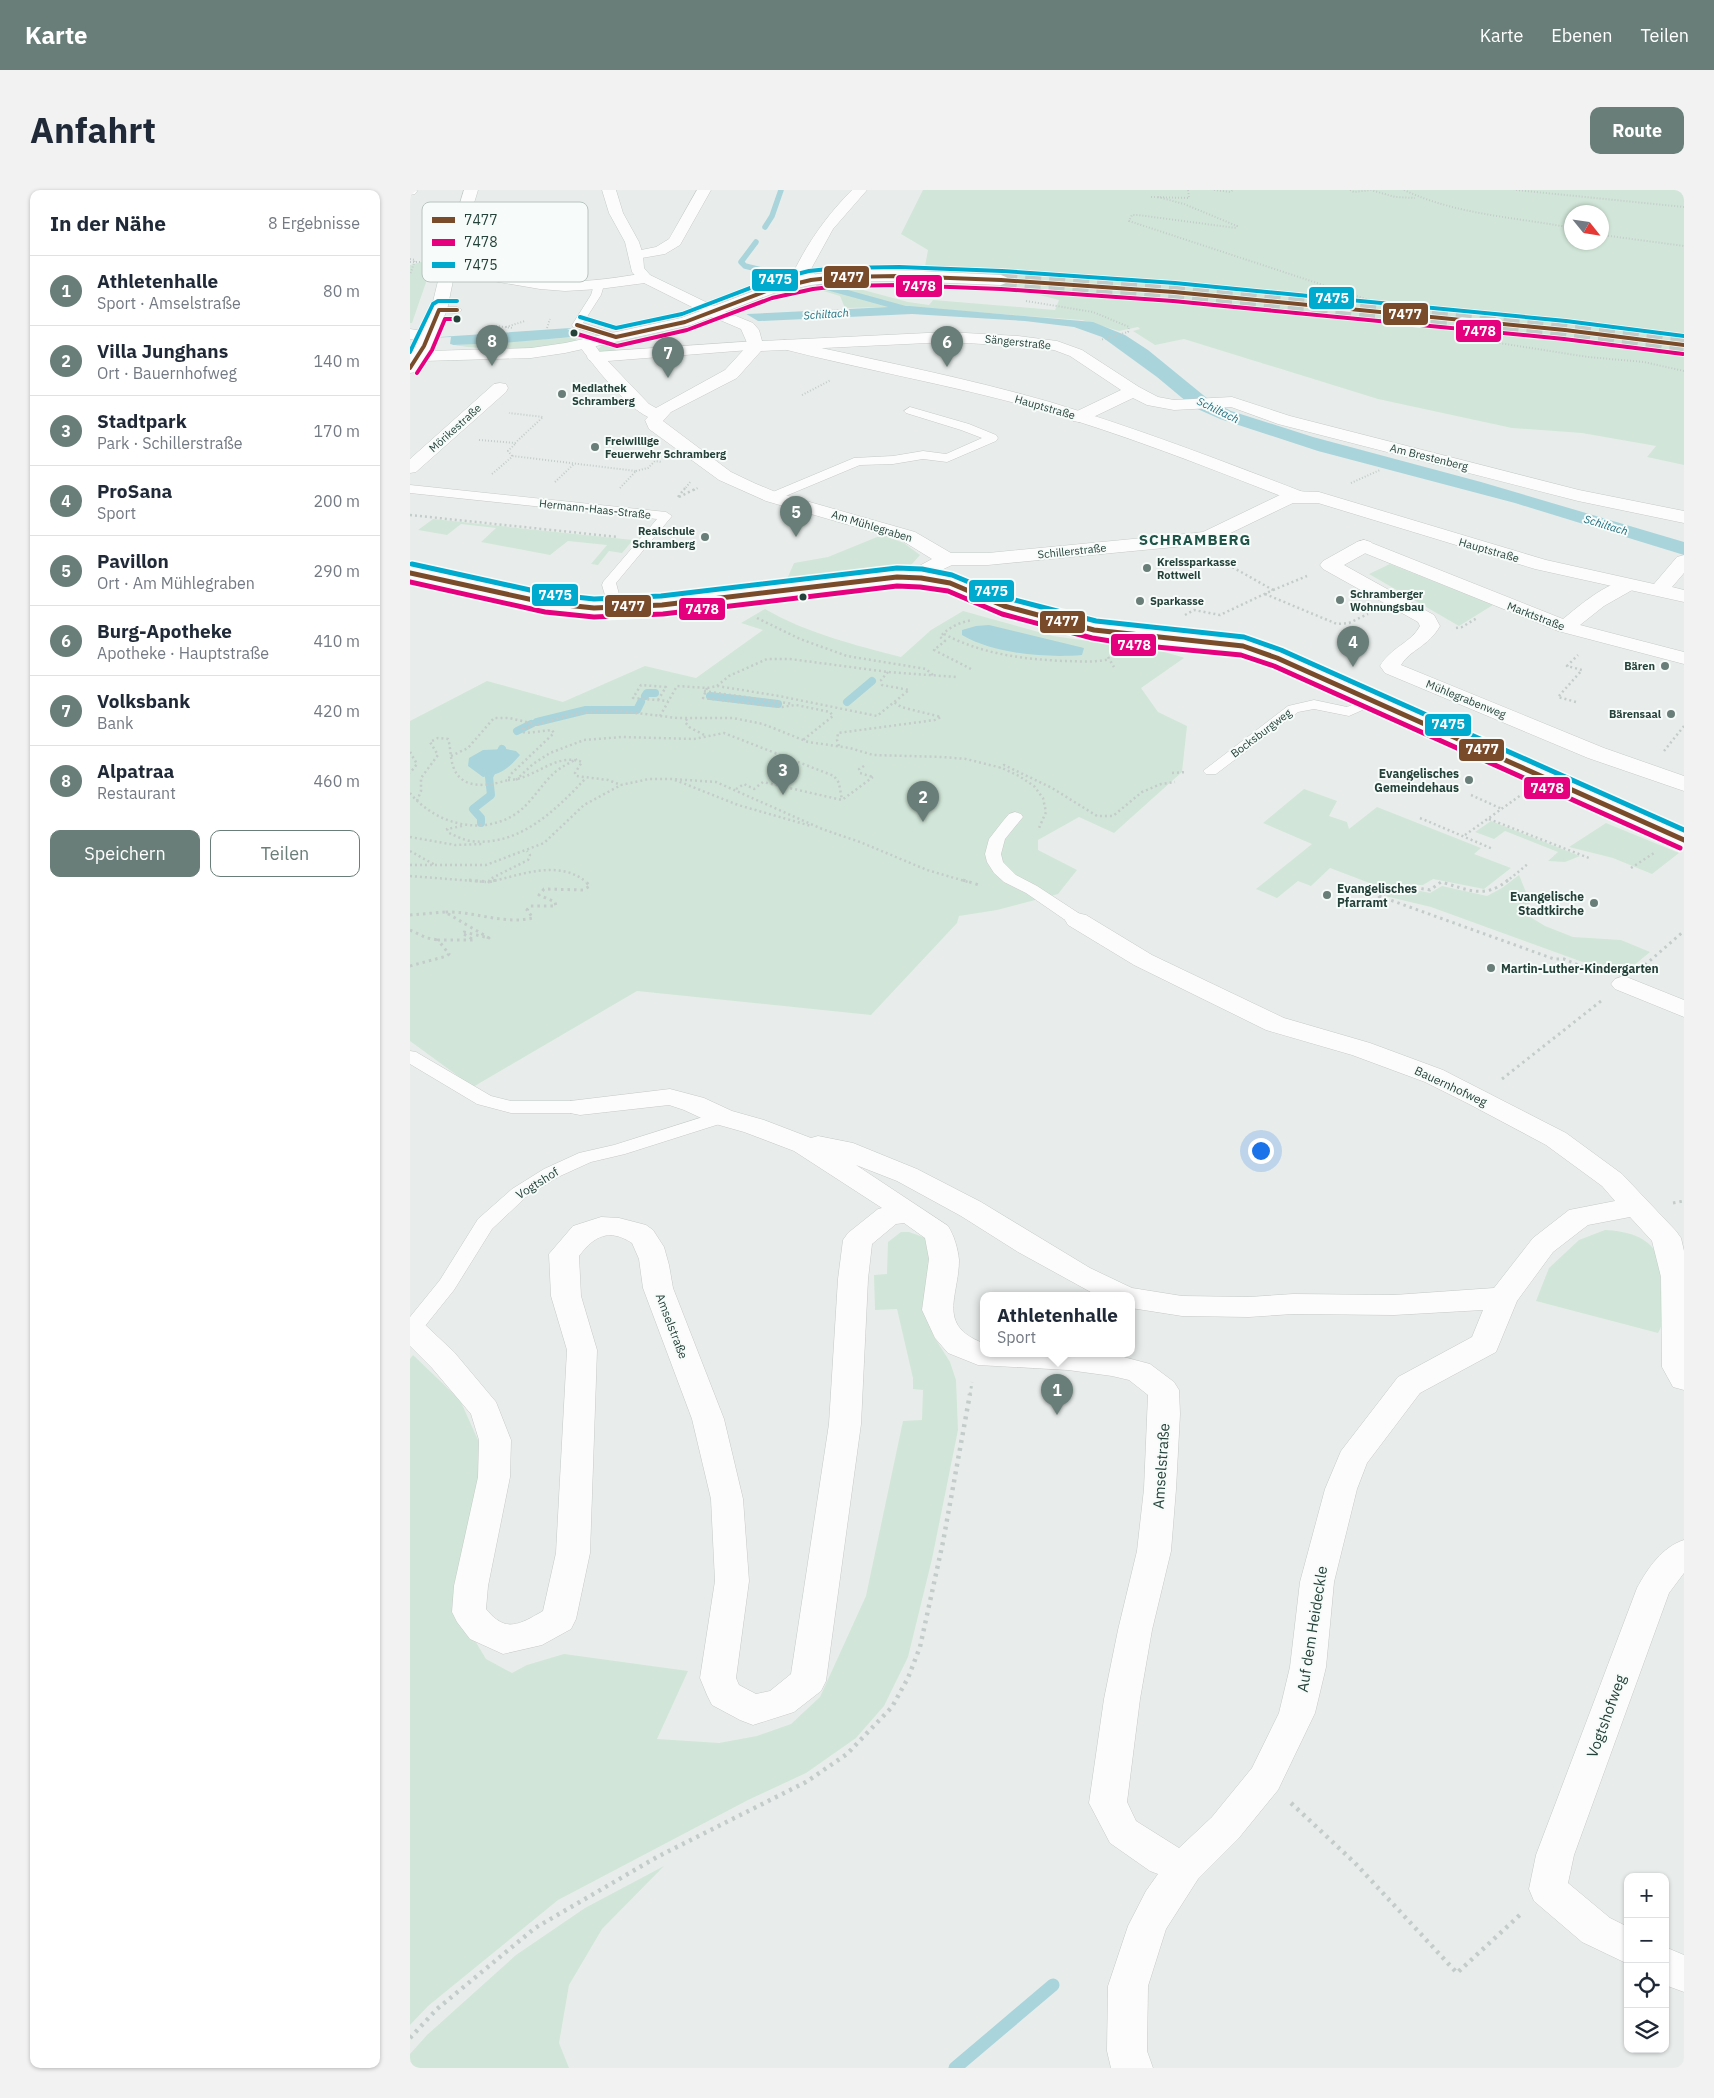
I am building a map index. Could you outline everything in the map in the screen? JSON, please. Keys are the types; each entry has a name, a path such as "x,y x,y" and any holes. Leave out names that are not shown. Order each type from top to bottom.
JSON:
{"street":[{"path":"609,190 616,213 632,242 636,255 637,269 645,278 712,314 747,326 751,330 756,346"},
{"path":"636,255 660,251 675,242 704,190"},
{"path":"811,280 803,269 810,253 838,212 860,190"},
{"path":"599,345 712,314 769,290 811,280 838,277 890,276 1001,280"},
{"path":"530,282 553,286 599,285 645,278"},
{"path":"420,350 439,310 446,282"},
{"path":"410,334 420,350"},
{"name":"Sängerstraße","path":"756,346 948,337 1018,341 1057,346 1076,353 1133,391 1153,401 1174,405"},
{"path":"420,350 531,353 599,345 756,346"},
{"path":"599,345 643,408 658,415 671,405 731,374 756,346"},
{"name":"Hauptstraße","path":"785,345 1016,398 1079,417 1196,457 1297,496"},
{"name":"Mörikestraße","path":"410,468 500,388"},
{"path":"1079,417 1133,391"},
{"name":"Am Brestenberg","path":"1174,405 1232,402 1284,420 1578,495 1684,517"},
{"name":"Am Mühlegraben","path":"658,415 654,420 655,425 725,476 772,497 908,536 925,545 939,556 950,559"},
{"name":"Hauptstraße","path":"1194,539 1209,536 1290,497 1319,498 1542,565 1684,596"},
{"path":"1379,517 1355,537 1330,565 1395,599 1427,619 1430,626"},
{"name":"Marktstraße","path":"1355,537 1393,559 1565,628 1684,658"},
{"name":"Schillerstraße","path":"950,559 1000,558 1194,539"},
{"path":"921,578 944,570 949,564 950,559"},
{"path":"1659,590 1682,563"},
{"path":"410,573 547,603 616,609 897,576 921,578 950,584 1004,606 1094,630 1243,646 1277,658 1684,840"},
{"path":"1565,628 1597,602 1627,585"},
{"name":"Mühlegrabenweg","path":"1430,626 1425,636 1392,660 1390,666 1392,669 1596,753 1684,784"},
{"name":"Bauernhofweg","path":"1077,920 1143,960 1275,1024 1379,1056 1434,1076 1556,1138 1612,1180 1666,1238 1676,1277 1677,1367 1684,1379"},
{"path":"1624,984 1684,1009"},
{"name":"Amselstraße","path":"580,1107 670,1097 694,1104 722,1118 754,1126 804,1145 866,1184 938,1234 944,1259 937,1310 946,1331 959,1345 980,1354"},
{"name":"Amselstraße","path":"804,1145 820,1145 843,1149 907,1175 971,1209 1073,1271 1115,1292"},
{"name":"Auf dem Heideckle","path":"1132,2068 1127,2050 1128,1986 1148,1926 1160,1903 1185,1866 1225,1828 1265,1779 1297,1713 1308,1667 1318,1582 1341,1489 1352,1459 1409,1385 1485,1344 1503,1298 1543,1244 1579,1217 1636,1206"},
{"name":"Amselstraße","path":"410,1330 443,1360 485,1410 496,1440 494,1478 471,1586 469,1612 482,1629 503,1640 530,1635 559,1619 573,1553 582,1350 566,1296 564,1254 586,1230 611,1225 630,1230 647,1240 655,1266 658,1288 708,1420 727,1499 732,1581 718,1678 725,1695 753,1710 781,1702 808,1680 845,1424 853,1279 858,1240 888,1216 907,1213"},
{"path":"1135,1299 1182,1306 1394,1305 1503,1298"},
{"name":"Amselstraße","path":"1032,1357 1068,1359 1112,1365 1139,1372 1163,1390 1164,1414 1160,1489 1154,1552 1135,1630 1122,1699 1108,1804 1123,1832 1164,1859 1185,1866"},
{"name":"Vogtshofweg","path":"1548,1889 1555,1855 1654,1588 1676,1559 1684,1553"},
{"path":"1548,1889 1596,1930 1624,1944"},
{"path":"1669,1967 1684,1974"}],"lane":[{"path":"599,285 596,295 577,325 584,327 599,345"},
{"path":"439,310 456,310"},
{"path":"772,497 858,461 893,460 923,455 947,458 992,438 965,427 910,411"},
{"name":"Hermann-Haas-Straße","path":"410,489 666,516"},
{"name":"Hermann-Haas-Straße","path":"616,609 609,585 610,582 666,516"},
{"name":"Bocksburgweg","path":"1211,771 1293,709 1305,704 1350,712 1371,700"},
{"path":"1015,817 995,839 992,854 999,869 1077,920"},
{"path":"410,1056 484,1100 512,1106 580,1107"},
{"name":"Vogtshof","path":"410,1330 447,1285 485,1224 519,1193 551,1173 586,1157 618,1150 722,1118"}],"path":[{"path":"1151,197 1189,198 1188,190"},
{"path":"1214,190 1230,192 1233,190"},
{"path":"1350,190 1354,192 1371,190 1395,197 1419,198"},
{"path":"1404,190 1419,198 1444,206 1564,227"},
{"path":"1516,190 1587,196 1656,206 1684,207"},
{"path":"1158,197 1184,204 1237,226 1236,228 1138,215 1132,215 1129,221 1499,343 1588,358 1644,362 1684,371"},
{"path":"1609,236 1684,246"},
{"path":"410,259 415,260 410,275"},
{"path":"1026,300 1098,314 1120,321 1129,327 1128,332 1099,341"},
{"path":"547,328 550,319"},
{"path":"505,327 526,320"},
{"path":"496,326 521,330"},
{"path":"476,409 543,417 508,451 512,456 636,471 601,509"},
{"path":"446,436 515,443"},
{"path":"468,495 512,456"},
{"path":"666,516 678,498 725,476"},
{"path":"410,516 646,540"},
{"path":"1194,539 1200,550 1273,590"},
{"path":"1220,615 1330,565"},
{"path":"1264,594 1321,619 1344,624 1355,621 1395,599"},
{"path":"722,598 752,616 800,639 847,656 926,669 935,676"},
{"path":"1430,626 1462,627 1503,603"},
{"path":"971,669 934,650 945,641 940,637 961,622 978,619"},
{"path":"944,634 957,642 985,652 1019,658 1094,662 1110,659"},
{"path":"1576,702 1558,696 1582,670 1567,666 1597,636"},
{"path":"1103,654 1110,659 1114,667"},
{"path":"717,686 729,676 767,659 826,663 888,672 956,677"},
{"path":"660,716 677,686 707,688 717,686 779,696 877,716 909,690 882,685 882,680 888,672"},
{"path":"658,700 666,687 641,685 633,698 668,701"},
{"path":"707,688 704,691 703,698 782,707 796,705"},
{"path":"704,691 779,701 830,712 833,716 803,740"},
{"path":"839,746 837,740 838,733 935,720 942,717 901,707 894,702"},
{"path":"508,780 511,774 554,733 552,730 528,734 523,732 524,729 536,724 597,711 687,718 749,720 775,728 803,740 822,745 839,746 875,756 953,758 998,768 1039,788 1045,797 1046,809 1043,822 1038,829"},
{"path":"451,756 468,748 494,718 509,718 536,724"},
{"path":"687,718 686,722 689,727 707,736"},
{"path":"516,780 546,755 566,744 586,739 613,737 704,738 719,732 728,733 825,771 834,776 839,783 842,800"},
{"path":"417,801 421,791 422,778 438,755 430,742 438,738 448,739 451,747 451,756 460,778 474,786 494,785 508,780 516,780 570,758 582,762 575,773 576,776 584,779 610,778 621,785"},
{"path":"410,752 417,764 410,773"},
{"path":"486,844 457,838 449,833 447,829 487,824 516,814 529,803 560,768 577,759"},
{"path":"998,768 1004,765 1052,788 1097,816 1106,817 1114,816 1129,801 1151,787 1162,782 1175,782"},
{"path":"736,789 744,784 754,789 763,782 842,800 873,777 860,773 859,769 864,766"},
{"path":"410,837 447,846 469,847 497,842 529,828 564,802 584,779"},
{"path":"410,865 486,865 527,852 544,843 584,805 621,785 649,779 716,782 736,789 822,829"},
{"path":"672,779 738,805 860,842 927,870 988,888 1024,885"},
{"path":"410,793 424,810 442,819 465,826"},
{"path":"1471,795 1502,809"},
{"path":"1465,836 1507,804"},
{"path":"1420,818 1493,849"},
{"path":"1489,819 1589,858"},
{"path":"410,851 436,865"},
{"path":"489,882 490,879 528,860 530,855 527,852"},
{"path":"1631,868 1648,856"},
{"path":"1368,906 1388,890 1407,885 1430,890 1441,882 1485,893 1501,886 1529,863"},
{"path":"410,876 489,882 542,873 569,871 590,886 583,890 544,889 539,895 555,902 556,906 530,906 527,910 533,918 525,921 500,920 456,911 410,915"},
{"path":"1379,896 1554,959 1564,959 1624,984"},
{"path":"410,930 427,938 438,940 474,940 462,934 464,932 489,938 445,912"},
{"path":"1479,1098 1624,984 1684,931"},
{"path":"410,966 447,956 449,954 438,940"},
{"path":"1265,1779 1355,1863 1457,1973 1548,1889"}],"green space":[{"path":"923,190 1684,190 1684,465 1647,457 1656,446 1582,433 1512,428 1378,399 1184,339 1155,345 1133,331 1140,329 1138,327 1119,331 1082,320 905,307 825,285 837,283 908,302 929,305 933,300 1055,310 1059,300 1004,286 1006,278 999,275 924,272 928,250 901,234"},
{"path":"422,262 422,282 426,282 412,323 410,323 410,265"},
{"path":"815,286 892,307 845,308 840,296 810,287"},
{"path":"663,332 664,336 627,344 610,352 597,352 603,345"},
{"path":"579,337 556,346 539,348 499,349 453,345"},
{"path":"433,519 633,540 622,553 609,551 598,565 591,564 607,545 568,541 550,555 481,542 496,528 461,524 447,535 418,530"},
{"path":"882,535 904,543 920,555 912,564 903,569 787,579 794,563 828,557"},
{"path":"1390,564 1493,605 1459,626 1369,574"},
{"path":"765,609 814,632 901,657 931,630 963,611 1053,636 1164,652 1182,657 1184,658 1141,688 1158,712 1187,726 1182,772 1114,833 1079,817 1038,840 1038,850 1077,870 1058,894 997,910 959,916 957,923 871,1015 637,991 473,1087 410,1041 410,721 487,681 563,702 645,666 696,678 763,630 741,623"},
{"path":"1304,789 1337,801 1329,816 1347,822 1349,829 1377,807 1481,848 1474,854 1511,868 1484,889 1433,879 1423,885 1399,884 1380,887 1330,868 1311,886 1298,881 1277,898 1256,889 1312,844 1263,823"},
{"path":"1491,821 1580,856 1565,862 1548,861 1558,852 1505,831 1494,839 1475,832"},
{"path":"1606,823 1679,853 1652,874 1613,858 1569,847"},
{"path":"1519,875 1530,902 1527,915 1545,926 1573,937 1621,940 1650,952 1621,976 1431,907 1385,896 1406,888 1430,893 1442,886 1487,896 1502,888"},
{"path":"1605,1230 1628,1233 1643,1239 1658,1257 1664,1313 1663,1323 1658,1333 1536,1301 1549,1268 1579,1240"},
{"path":"901,1232 909,1232 926,1238 930,1247 930,1325 933,1335 950,1362 956,1380 958,1430 932,1559 908,1657 884,1706 856,1738 806,1773 748,1800 558,1900 428,2006 410,2025 410,1359 413,1355 460,1400 478,1440 485,1483 459,1614 486,1659 512,1673 527,1665 564,1654 688,1671 657,1739 719,1743 757,1736 791,1724 820,1697 866,1596 903,1421 922,1420 923,1390 913,1389 913,1378 897,1309 875,1310 874,1275 887,1274 888,1242"},
{"path":"664,1866 602,1929 569,1985 559,2043 569,2068 410,2068 410,2054 427,2035 516,1955 585,1908"}],"water":[{"name":"Schiltach","path":"909,306 1093,322 1125,335 1148,350 1208,399 1231,411 1313,437 1481,482 1684,542 1684,555 1515,503 1318,451 1220,419 1193,407 1157,377 1102,337 1074,327 1025,321 912,314 760,321 501,343 453,345 410,339 614,325 626,327 639,322 747,314"},
{"path":"989,625 1084,648 1082,655 1037,655 989,647 962,635 962,630"},
{"path":"506,749 516,751 520,755 500,773 483,777 468,766 469,758 483,750"}],"pier":[{"path":"743,312 763,324 718,327 697,325 672,330 576,340 579,334 567,329 614,324 626,327 634,326 639,322"},
{"path":"451,337 450,344 457,346 410,348 410,339"}],"waterway":[{"path":"765,227 772,216 781,190"},
{"path":"756,242 741,262 745,266 782,275"},
{"path":"819,285 906,309"},
{"path":"847,702 872,681"},
{"path":"645,696 647,693 655,693"},
{"path":"710,696 778,704"},
{"path":"537,722 586,710 637,710 641,702"},
{"path":"517,731 531,724"},
{"path":"481,823 481,818 473,809 491,795 489,777 502,749"},
{"path":"955,2068 1053,1985"}],"tunnel":[{"path":"1001,280 1343,307 1684,345"}],"transit line":[{"name":"7475","path":"580,317 616,328 682,314 766,282 809,271 838,268 899,267 1002,271 1175,283 1566,321 1684,336"},
{"name":"7477","path":"577,325 616,337 685,322 769,290 811,280 838,277 899,276 1001,280 1174,292 1565,330 1684,345"},
{"name":"7478","path":"574,333 617,346 687,330 772,298 813,289 839,286 899,285 1001,289 1173,301 1564,339 1683,354"},
{"name":"7475","path":"410,352 433,304 438,301 457,301"},
{"name":"7477","path":"410,368 424,346 439,310 457,310"},
{"name":"7478","path":"417,373 432,350 445,319 457,319"},
{"name":"7475","path":"412,564 548,594 594,599 661,596 897,568 922,569 952,575 1007,598 1096,621 1244,637 1281,650 1684,830"},
{"name":"7477","path":"410,573 547,603 594,608 662,605 897,577 921,578 950,583 1004,606 1094,630 1243,646 1277,658 1684,840"},
{"name":"7478","path":"410,582 545,612 594,617 663,614 897,586 948,591 1002,614 1092,638 1135,645 1241,655 1274,666 1680,848"}],"place":[{"name":"Alpatraa","path":"492,366"},
{"name":"Burg-Apotheke","path":"947,367"},
{"name":"Volksbank","path":"668,378"},
{"name":"Mediathek Schramberg","path":"562,394"},
{"name":"Freiwillige Feuerwehr Schramberg","path":"595,447"},
{"name":"Realschule Schramberg","path":"705,537"},
{"name":"Pavillon","path":"796,537"},
{"name":"Kreissparkasse Rottweil","path":"1147,568"},
{"name":"Schramberger Wohnungsbau","path":"1340,600"},
{"name":"Sparkasse","path":"1140,601"},
{"name":"Bären","path":"1665,666"},
{"name":"ProSana","path":"1353,667"},
{"name":"Bärensaal","path":"1671,714"},
{"name":"Evangelisches Gemeindehaus","path":"1469,780"},
{"name":"Stadtpark","path":"783,795"},
{"name":"Villa Junghans","path":"923,822"},
{"name":"Evangelisches Pfarramt","path":"1327,895"},
{"name":"Evangelische Stadtkirche","path":"1594,903"},
{"name":"Martin-Luther-Kindergarten","path":"1491,968"},
{"name":"Athletenhalle","path":"1057,1415"}],"district":[{"name":"SCHRAMBERG","path":"1195,539"}]}
